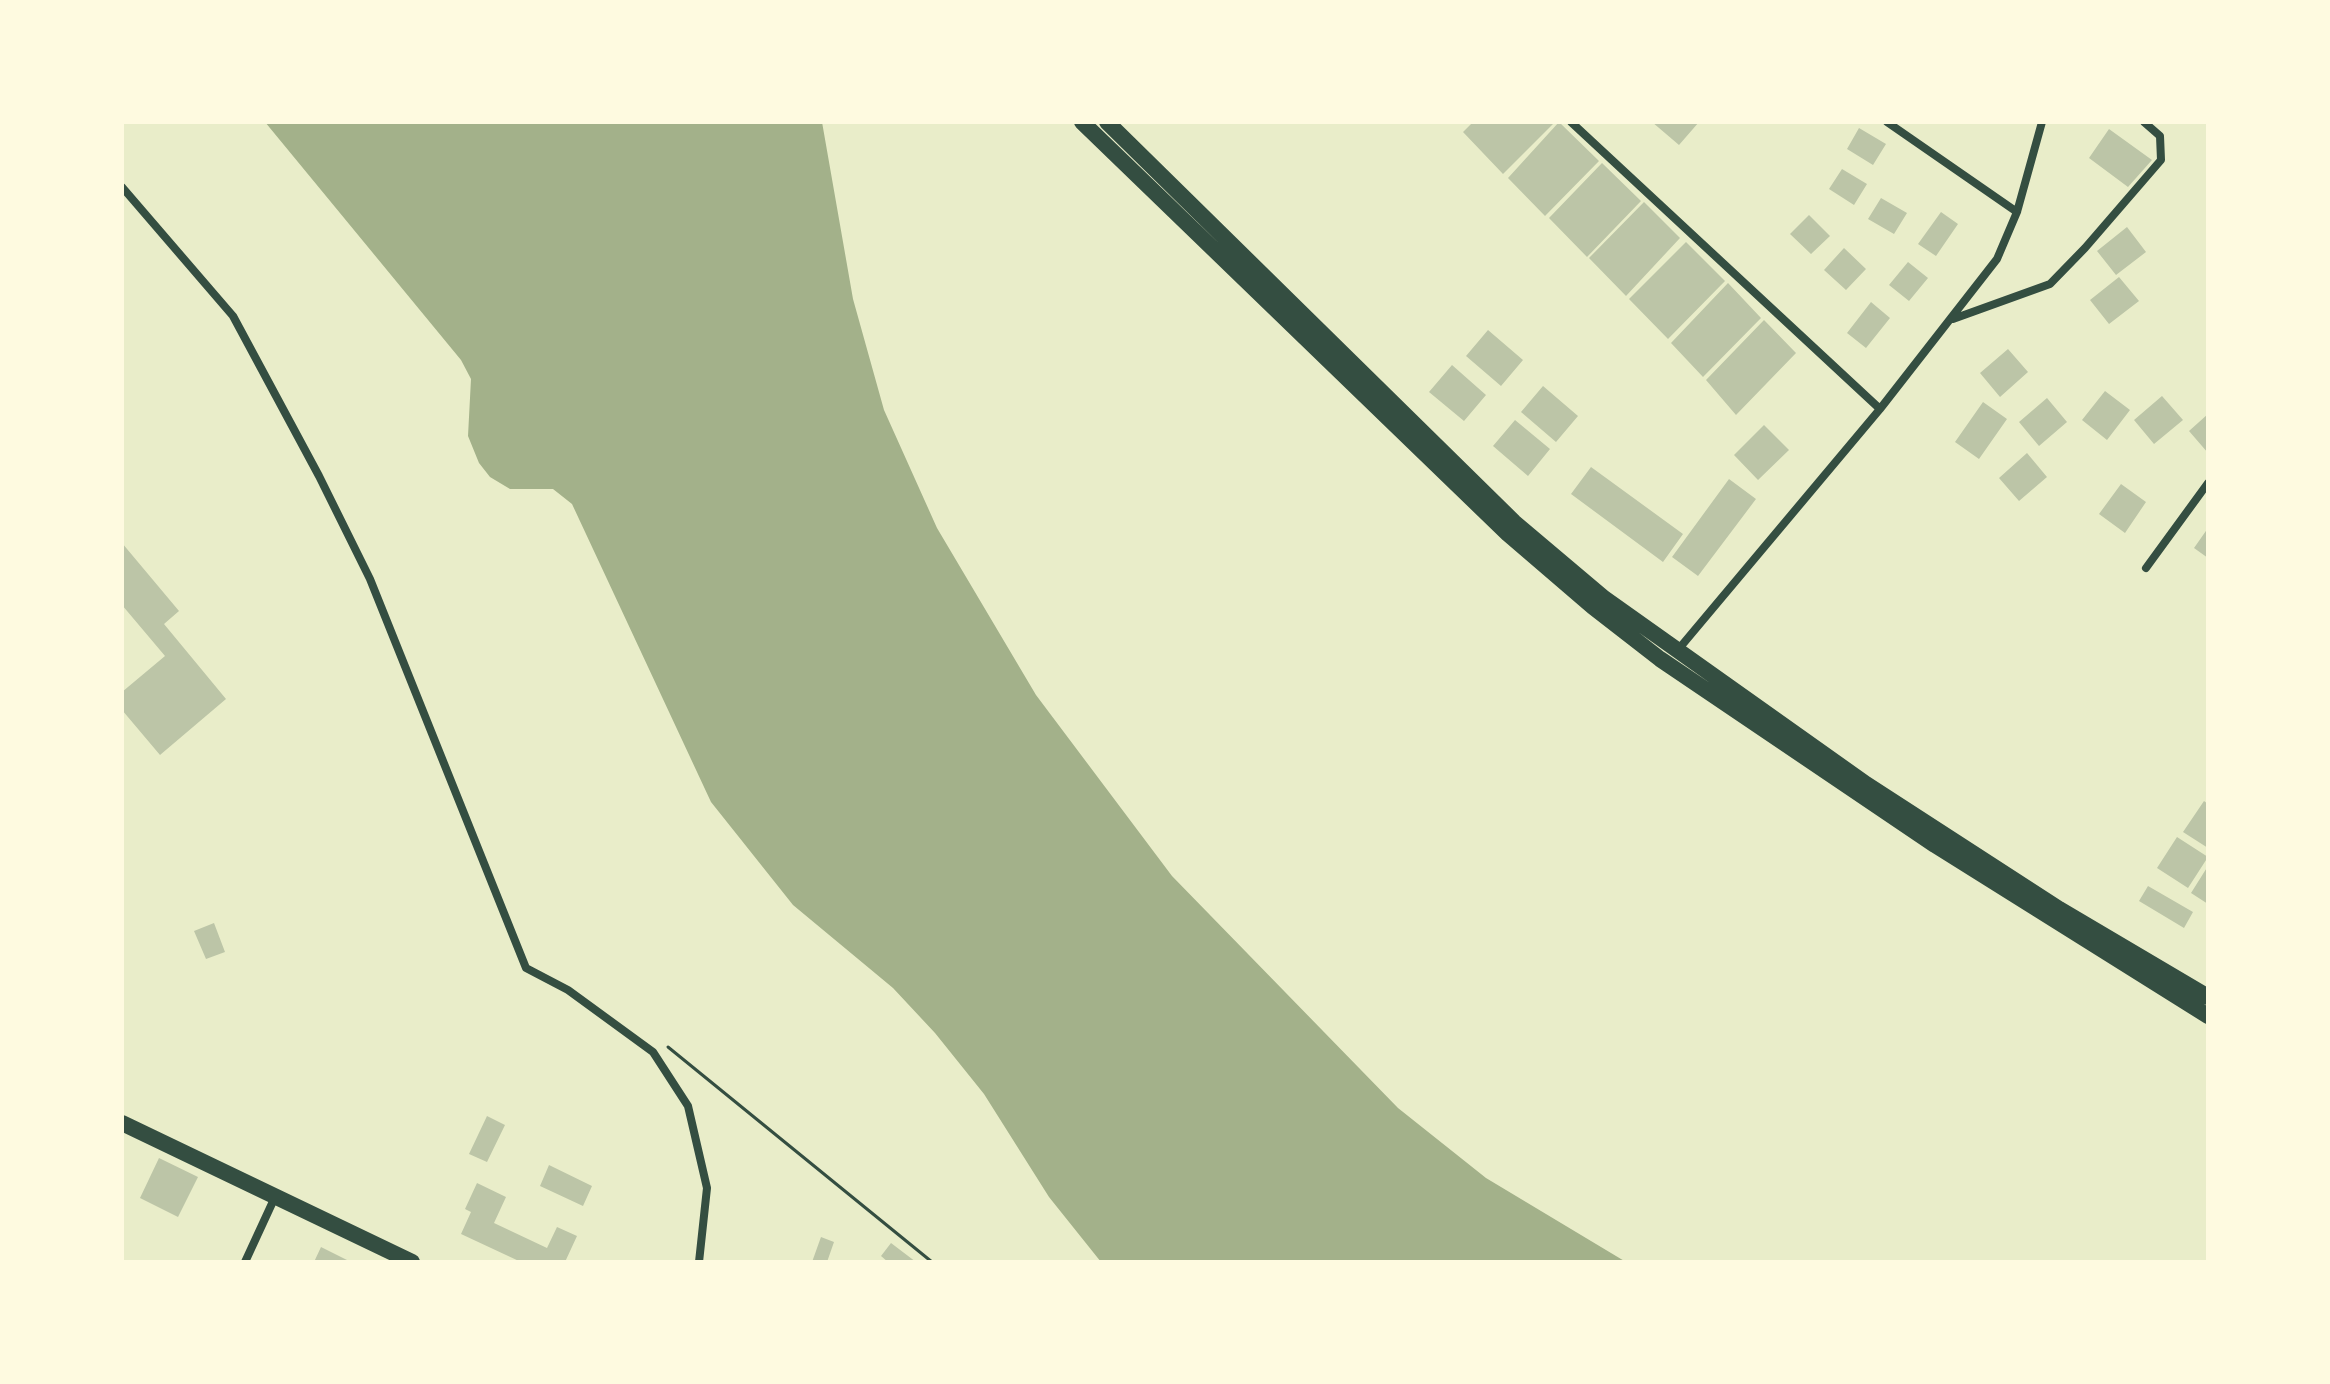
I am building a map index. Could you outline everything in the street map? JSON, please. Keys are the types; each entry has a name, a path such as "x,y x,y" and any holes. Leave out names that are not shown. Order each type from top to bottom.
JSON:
{"main road":[{"path":"1082,122 1508,534 1593,607 1660,659 1935,845 2208,1016"},
{"path":"1107,122 1514,522 1604,598 1676,652 1905,809 2059,909 2208,997"},
{"path":"122,1123 412,1262"}],"street":[{"path":"1571,122 1880,409"},
{"path":"1887,122 2017,212"},
{"path":"1676,652 1880,409 1997,259 2017,212 2042,122"},
{"path":"1952,319 2050,284 2161,160 2160,136 2144,122"},
{"path":"122,187 233,316 319,476 370,579 526,968 568,990 653,1052 688,1106 707,1188 699,1262"},
{"path":"2146,568 2208,483"},
{"path":"245,1262 275,1197"}],"path":[{"path":"653,1052 670,1047 932,1262"}],"shaded area":[{"path":"265,122 822,122 853,299 884,410 937,528 1036,695 1172,876 1398,1108 1486,1178 1626,1262 1101,1262 1049,1197 984,1094 935,1033 893,988 793,905 711,802 572,504 553,489 510,489 490,477 479,463 468,436 471,379 461,360"}],"building":[{"path":"1473,122 1555,122 1503,174 1463,132"},
{"path":"1559,122 1599,161 1545,216 1508,178"},
{"path":"1652,122 1699,122 1679,145"},
{"path":"1859,128 1886,144 1873,165 1847,149"},
{"path":"2109,129 2152,160 2128,187 2089,158"},
{"path":"1602,163 1641,201 1587,257 1549,218"},
{"path":"1842,169 1867,184 1854,205 1829,189"},
{"path":"1881,198 1907,213 1894,234 1868,219"},
{"path":"1644,202 1680,238 1626,296 1589,258"},
{"path":"1941,212 1958,224 1936,256 1918,244"},
{"path":"1809,215 1830,236 1811,254 1790,234"},
{"path":"2127,227 2146,252 2116,275 2097,251"},
{"path":"1686,242 1725,281 1668,339 1629,299"},
{"path":"1844,248 1866,269 1846,290 1824,270"},
{"path":"1908,262 1928,278 1909,301 1889,285"},
{"path":"2119,277 2139,301 2109,324 2090,300"},
{"path":"1728,283 1761,318 1703,377 1671,343"},
{"path":"1871,302 1890,318 1866,348 1847,333"},
{"path":"1764,320 1796,353 1736,415 1706,380"},
{"path":"1488,330 1523,360 1501,386 1466,356"},
{"path":"2008,349 2028,372 2000,397 1980,373"},
{"path":"1452,365 1486,395 1464,421 1429,392"},
{"path":"1543,386 1578,416 1556,442 1521,412"},
{"path":"2105,391 2130,410 2107,440 2082,420"},
{"path":"2162,396 2183,420 2154,444 2134,420"},
{"path":"2047,398 2067,422 2039,446 2019,422"},
{"path":"1983,402 2007,419 1979,459 1955,442"},
{"path":"2208,414 2208,453 2189,431"},
{"path":"1515,420 1550,449 1528,476 1493,446"},
{"path":"1764,425 1789,450 1758,480 1734,455"},
{"path":"2027,453 2047,477 2019,501 1999,478"},
{"path":"1591,467 1683,534 1663,562 1571,494"},
{"path":"1729,479 1756,499 1698,576 1672,557"},
{"path":"2121,484 2146,502 2125,533 2099,514"},
{"path":"2208,528 2208,558 2194,548"},
{"path":"122,543 179,611 164,624 226,699 160,755 122,710 122,692 165,656 122,605"},
{"path":"2204,801 2208,804 2208,848 2183,832"},
{"path":"2177,837 2208,857 2188,888 2157,868"},
{"path":"2208,866 2208,904 2191,893"},
{"path":"2148,886 2193,912 2184,928 2139,901"},
{"path":"214,923 225,952 206,959 194,931"},
{"path":"487,1116 505,1125 487,1162 469,1154"},
{"path":"159,1158 198,1177 178,1217 140,1198"},
{"path":"549,1165 592,1186 583,1206 540,1186"},
{"path":"477,1183 506,1197 494,1223 547,1248 557,1227 577,1236 565,1262 521,1262 461,1234 471,1212 465,1209"},
{"path":"821,1237 834,1242 827,1262 812,1262"},
{"path":"891,1243 916,1262 888,1262 881,1256"},
{"path":"321,1247 351,1262 314,1262"}]}
